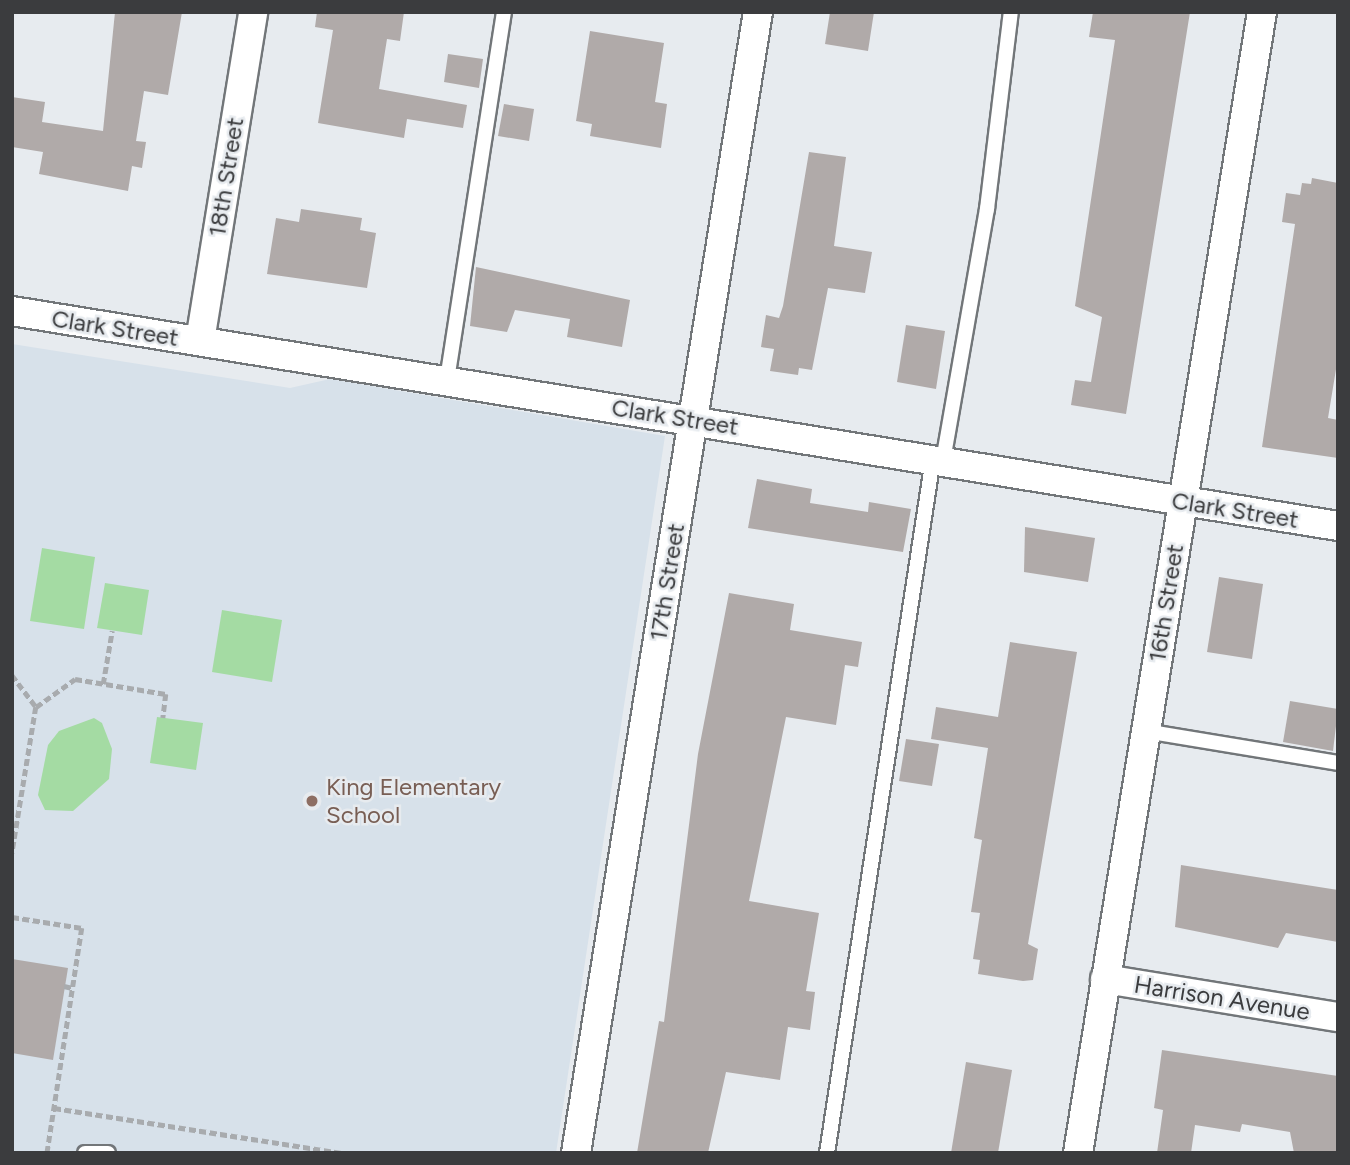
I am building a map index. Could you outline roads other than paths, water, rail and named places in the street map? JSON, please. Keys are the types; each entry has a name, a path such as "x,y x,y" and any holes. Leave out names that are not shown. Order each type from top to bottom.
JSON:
{"street":[{"name":"18th Street","path":"200,341 253,12"},
{"name":"17th Street","path":"576,1153 758,12"},
{"name":"16th Street","path":"1078,1153 1262,12"},
{"name":"Clark Street","path":"12,311 693,419 1338,526"},
{"name":"Harrison Avenue","path":"1105,979 1338,1017"}],"lane":[{"path":"447,380 504,12"},
{"path":"827,1153 938,460 987,209 1011,12"},
{"path":"1145,731 1338,763"},
{"path":"85,1153 107,1153"}],"place":[{"name":"King Elementary School","path":"312,801"}]}
